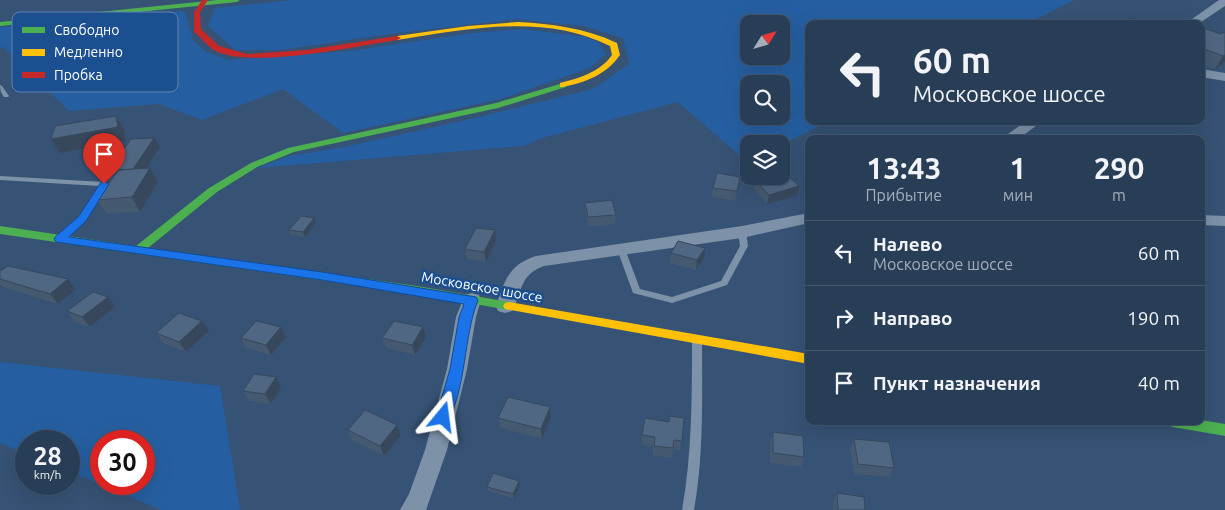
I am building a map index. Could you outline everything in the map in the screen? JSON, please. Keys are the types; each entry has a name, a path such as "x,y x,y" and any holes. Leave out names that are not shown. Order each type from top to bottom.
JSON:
{"street":[{"path":"50,12 171,0"},
{"path":"111,12 237,0"},
{"path":"1196,20 1225,1"},
{"path":"138,250 213,190 254,165 291,150 498,105 591,76 610,65 616,55 614,45 600,36 560,28 491,26 284,54 232,55 213,47 197,30 197,12 204,2"},
{"path":"1205,74 1225,77"},
{"path":"1014,135 1030,125"},
{"path":"505,306 519,270 530,264 742,232 805,219"},
{"path":"1205,220 1225,221"},
{"name":"Московское шоссе","path":"0,230 322,276 472,300 805,358"},
{"path":"412,510 419,500 436,450 457,369 466,317 472,300"},
{"path":"1196,425 1225,430"}],"lane":[{"path":"0,87 6,96"},
{"path":"0,178 104,184 82,219 60,239"},
{"path":"622,249 636,290 672,300 724,283 744,246 742,232"},
{"path":"688,510 692,488 697,412 697,340"}],"shaded area":[{"path":"291,0 1074,0 1034,20 805,20 805,125 821,125 790,140 790,135 740,135 740,156 678,102 542,138 523,146 258,168 289,156 344,147 593,89 629,64 623,38 584,26 517,19 389,34 281,50 235,50 208,26 215,8"},
{"path":"185,11 193,40 206,52 229,60 350,51 471,33 524,29 586,37 599,43 606,54 590,68 501,99 343,133 283,89 202,120 159,104 69,111 50,92 178,92 178,12 173,12"},
{"path":"12,26 12,55 4,47 0,48 0,27"},
{"path":"0,362 220,386 240,510 162,510 126,495 155,495 155,430 90,430 90,480 80,476 80,430 15,430 15,449 0,443"}],"building":[{"path":"1205,30 1221,34 1225,32 1225,55 1205,49"},
{"path":"116,116 118,127 51,139 55,126"},
{"path":"154,138 133,169 118,170 116,173 106,174 131,139"},
{"path":"150,168 132,197 97,200 118,170"},
{"path":"717,173 740,177 737,191 713,188"},
{"path":"790,178 799,186 769,195 760,185 790,185"},
{"path":"612,200 616,215 588,217 585,203"},
{"path":"301,216 314,218 303,232 289,230"},
{"path":"476,228 495,230 484,252 465,249"},
{"path":"678,241 705,248 697,260 671,253"},
{"path":"8,266 68,279 50,294 0,279 0,271"},
{"path":"93,292 108,297 82,317 67,311"},
{"path":"179,313 202,321 179,342 156,333"},
{"path":"256,321 281,327 266,345 241,338"},
{"path":"394,321 423,327 412,345 382,338"},
{"path":"254,374 276,377 265,394 243,391"},
{"path":"508,397 550,407 541,429 498,418"},
{"path":"365,410 397,425 380,446 348,430"},
{"path":"670,416 684,418 682,441 674,440 673,448 654,446 655,437 642,435 645,418 669,422"},
{"path":"773,432 803,436 804,457 773,453"},
{"path":"854,439 889,442 894,468 858,464"},
{"path":"493,473 519,481 513,494 487,487"},
{"path":"837,493 864,497 865,510 838,510"}],"traffic: fast":[{"path":"118,12 237,0"},
{"path":"0,24 12,23"},
{"path":"138,250 213,190 254,165 291,150 498,105 563,85"},
{"path":"0,230 417,290 509,306"},
{"path":"1196,425 1225,430"}],"traffic: slow":[{"path":"397,38 468,28 543,25 567,28 589,34 614,45 616,55 606,67 593,75 563,85"},
{"path":"509,306 805,358"}],"traffic: jam":[{"path":"205,0 197,12 197,30 216,48 226,52 247,56 306,52 397,38"}],"route":[{"path":"104,184 82,219 60,239 417,290 472,300 466,317 457,369 443,417"}]}
